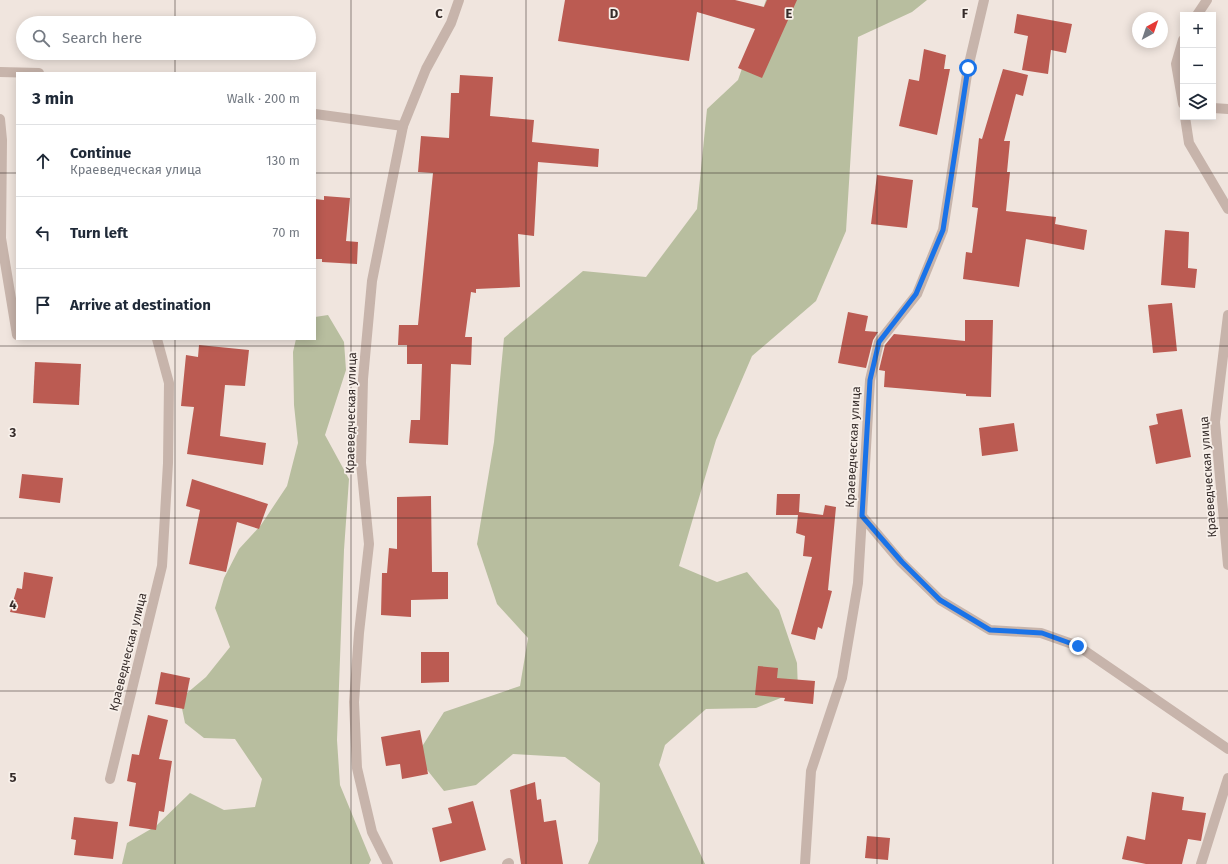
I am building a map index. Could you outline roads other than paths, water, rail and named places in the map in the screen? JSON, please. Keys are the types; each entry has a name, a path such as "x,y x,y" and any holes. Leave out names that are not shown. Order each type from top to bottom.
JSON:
{"street":[{"name":"Краеведческая улица","path":"388,864 372,832 357,768 354,702 359,633 370,544 361,463 362,379 372,281 403,126 426,69 451,23 459,0"},
{"name":"Краеведческая улица","path":"805,864 811,771 842,678 858,583 870,380 879,342 916,294 943,230 968,68 984,0"},
{"path":"1199,12 1206,1"},
{"path":"1180,87 1176,64 1181,48"},
{"path":"0,72 16,72"},
{"path":"1216,108 1228,109"},
{"path":"316,114 403,126"},
{"path":"0,120 2,140 1,238 16,329"},
{"path":"1185,120 1189,143 1228,209"},
{"name":"Краеведческая улица","path":"1228,316 1215,422 1228,565"},
{"name":"Краеведческая улица","path":"110,779 162,566 168,463 168,383 157,340"},
{"path":"862,516 902,562 940,600 990,630 1042,633 1078,646 1228,749"},
{"path":"1201,864 1228,778"}]}
